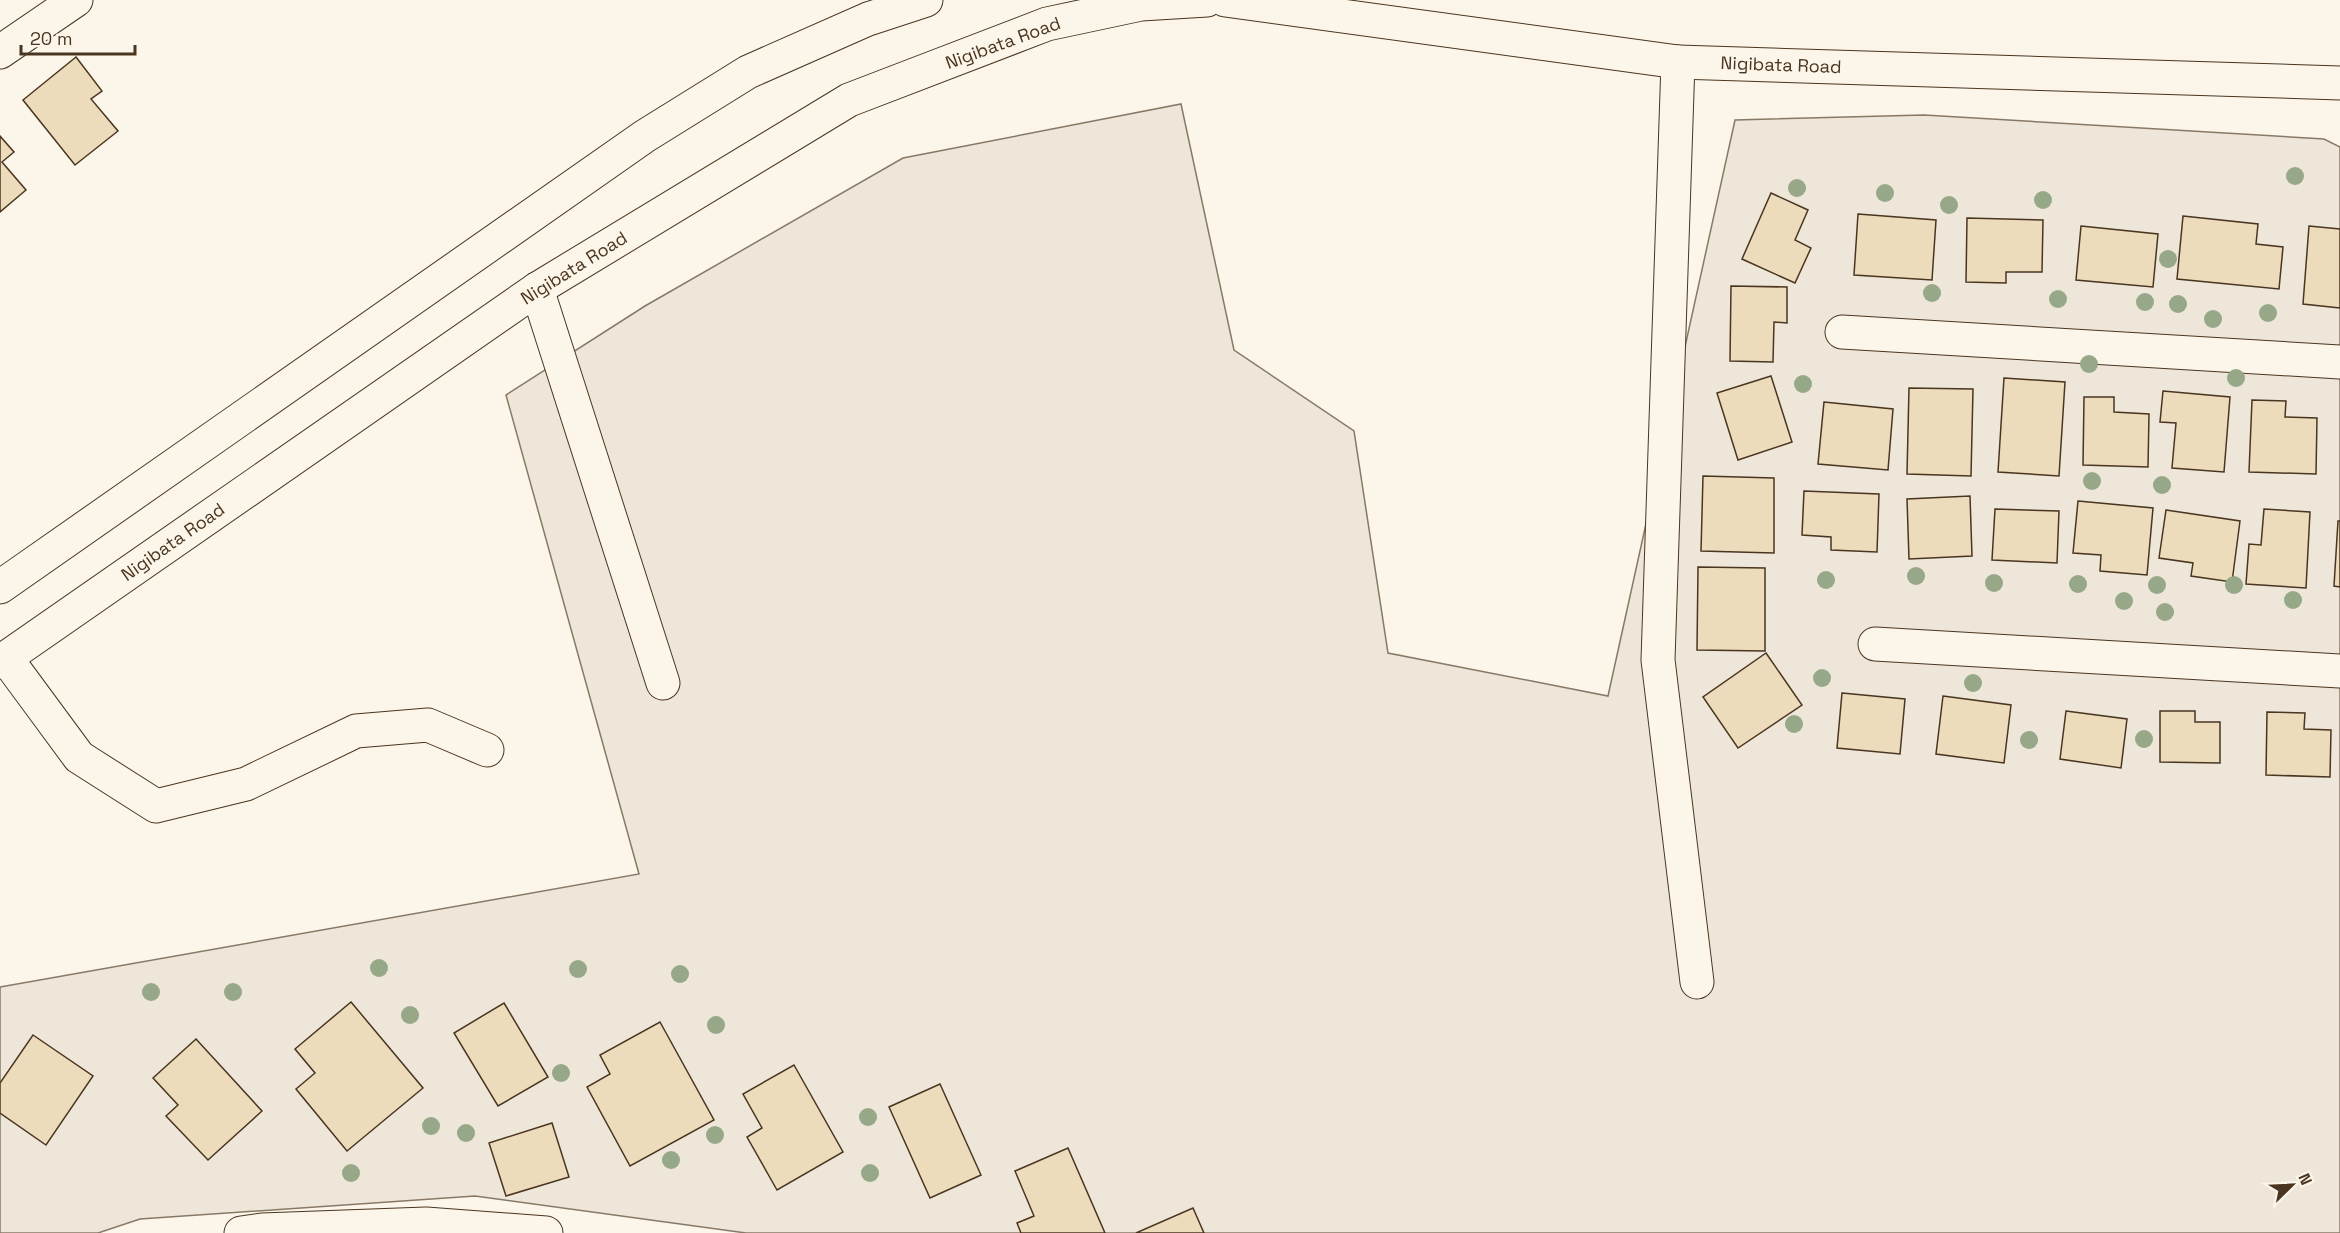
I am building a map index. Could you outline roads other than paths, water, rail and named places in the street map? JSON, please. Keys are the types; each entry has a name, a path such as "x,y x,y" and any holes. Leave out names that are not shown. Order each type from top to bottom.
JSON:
{"street":[{"path":"0,52 76,0"},
{"path":"0,587 645,136 748,72 868,19 926,0"},
{"name":"Nigibata Road","path":"3,660 537,289 849,100 1047,24 1141,4 1207,0"},
{"name":"Nigibata Road","path":"1225,0 1678,62 2340,83"},
{"path":"1678,62 1658,660 1697,982"},
{"path":"537,289 663,683"},
{"path":"1842,332 2340,362"},
{"path":"1875,644 2340,671"},
{"path":"3,660 79,757 156,806 246,784 356,731 428,725 487,750"},
{"path":"241,1233 262,1230 426,1224 546,1233"}]}
